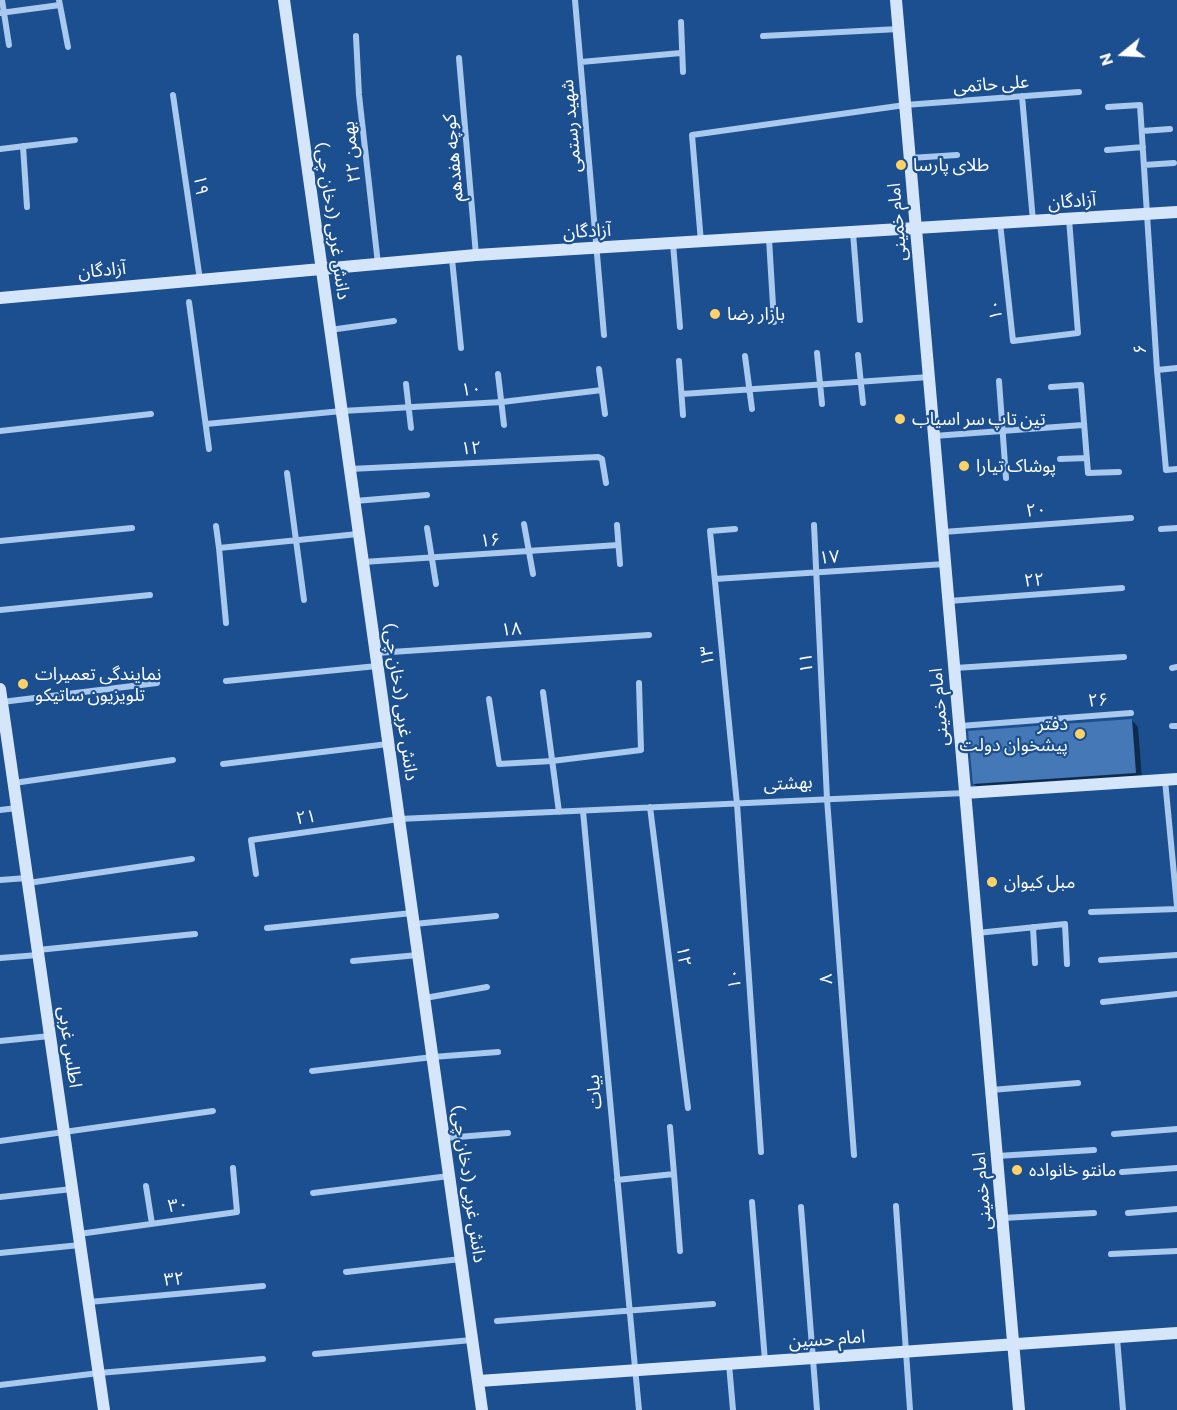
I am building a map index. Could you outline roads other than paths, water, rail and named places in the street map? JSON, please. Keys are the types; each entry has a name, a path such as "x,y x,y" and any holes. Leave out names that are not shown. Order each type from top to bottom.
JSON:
{"street":[{"path":"2,0 2,13 9,45"},
{"name":"دانش غربی (دخان چی)","path":"284,0 482,1410"},
{"name":"شهید رستمی","path":"575,0 604,335"},
{"name":"امام خمینی","path":"896,0 1019,1410"},
{"path":"2,13 60,3 68,47"},
{"path":"681,22 683,72"},
{"path":"763,36 898,29"},
{"name":"۲۲ بهمن","path":"356,36 359,95 378,264"},
{"path":"581,62 681,53"},
{"name":"کوچه هفدهم","path":"459,58 476,255"},
{"name":"علی حاتمی","path":"701,243 692,135 905,105 1078,92"},
{"name":"۱۹","path":"173,95 200,280"},
{"path":"1022,96 1033,221"},
{"path":"1108,107 1140,105 1146,214"},
{"path":"1142,130 1170,129"},
{"path":"0,149 75,140"},
{"path":"22,146 27,207"},
{"path":"1107,150 1143,147"},
{"path":"910,158 957,155"},
{"path":"1144,165 1174,163"},
{"name":"آزادگان","path":"0,298 322,268 452,259 476,255 769,239 1177,212"},
{"name":"۶","path":"1146,214 1166,470 1177,469"},
{"name":"۱۰","path":"1000,223 1013,341 1078,333 1078,309 1069,219"},
{"path":"853,233 860,320"},
{"path":"769,239 774,322"},
{"path":"673,244 680,327"},
{"path":"452,259 461,348"},
{"path":"189,302 209,449"},
{"path":"330,330 394,321"},
{"path":"817,353 822,404"},
{"path":"858,355 863,403"},
{"path":"746,356 752,409"},
{"path":"680,361 683,415"},
{"path":"1157,370 1177,368"},
{"path":"599,369 604,414"},
{"path":"498,374 504,426"},
{"path":"682,394 929,377"},
{"path":"999,381 1006,478"},
{"path":"406,384 411,428"},
{"path":"1051,387 1081,385 1088,473 1119,472"},
{"name":"۱۰","path":"206,424 342,411 502,402 602,390"},
{"path":"0,430 151,414"},
{"path":"934,436 1083,425"},
{"name":"۱۲","path":"350,469 593,458 602,459 606,483"},
{"path":"1060,459 1087,458"},
{"path":"287,473 304,600"},
{"path":"355,501 427,495"},
{"name":"۲۰","path":"943,532 1131,518"},
{"path":"524,524 533,574"},
{"path":"617,525 620,564"},
{"name":"۱۱","path":"814,525 827,800"},
{"path":"216,526 226,623"},
{"path":"0,541 132,528"},
{"path":"427,528 436,584"},
{"path":"1161,529 1177,528"},
{"name":"۱۳","path":"735,529 710,531 737,804"},
{"path":"219,548 359,534"},
{"name":"۱۶","path":"363,562 618,545"},
{"name":"۱۷","path":"715,579 945,564"},
{"name":"۲۲","path":"948,601 1122,588"},
{"path":"0,610 150,595"},
{"name":"۱۸","path":"377,659 649,635"},
{"path":"954,668 1124,657"},
{"path":"226,681 377,659"},
{"path":"489,699 499,764 552,761 641,750 639,682"},
{"path":"2,702 157,683"},
{"name":"اطلس غربی","path":"0,688 5,759 14,783 104,1410"},
{"path":"543,692 559,812"},
{"name":"۲۶","path":"959,726 1131,713"},
{"path":"223,764 389,743"},
{"path":"14,783 173,760"},
{"path":"1091,912 1177,907 1171,779"},
{"name":"بهشتی","path":"399,819 965,793 1171,779"},
{"name":"۸","path":"827,800 854,1155"},
{"name":"۱۰","path":"737,804 761,1152"},
{"name":"۱۲","path":"650,807 688,1108"},
{"path":"0,810 17,808"},
{"name":"بیات","path":"583,810 635,1370"},
{"name":"۲۱","path":"256,874 251,840 399,819"},
{"path":"0,880 28,880 192,859"},
{"path":"267,928 496,916"},
{"path":"977,933 1065,924 1067,964"},
{"path":"1033,927 1035,963"},
{"path":"0,958 195,934"},
{"path":"353,960 419,955"},
{"path":"1101,960 1177,955"},
{"path":"425,998 487,987"},
{"path":"1103,1002 1177,994"},
{"path":"0,1041 50,1036"},
{"path":"312,1071 498,1052"},
{"path":"991,1090 1078,1083"},
{"path":"0,1141 65,1134 213,1111"},
{"path":"670,1127 681,1251"},
{"path":"1114,1134 1177,1129"},
{"path":"444,1138 508,1133"},
{"path":"997,1156 1094,1150"},
{"name":"۳۰","path":"0,1253 80,1240 152,1224 237,1212 233,1168"},
{"path":"1122,1172 1177,1168"},
{"path":"617,1180 674,1174"},
{"path":"313,1193 450,1176"},
{"path":"146,1186 152,1224"},
{"path":"0,1197 72,1189"},
{"path":"752,1202 765,1361"},
{"path":"896,1206 910,1410"},
{"path":"801,1207 818,1410"},
{"path":"1128,1213 1177,1209"},
{"path":"1002,1218 1094,1213"},
{"path":"1111,1254 1177,1251"},
{"path":"346,1272 462,1259"},
{"name":"۳۲","path":"89,1302 262,1286"},
{"path":"497,1321 713,1304"},
{"name":"امام حسین","path":"479,1381 1177,1334"},
{"path":"1117,1338 1123,1410"},
{"path":"315,1354 473,1340"},
{"path":"0,1384 263,1359"},
{"path":"729,1364 732,1410"},
{"path":"635,1370 639,1410"}],"place":[{"name":"طلای پارسا","path":"901,165"},
{"name":"بازار رضا","path":"715,314"},
{"name":"تین تاپ سر اسیاب","path":"900,419"},
{"name":"پوشاک تیارا","path":"964,466"},
{"name":"نمایندگی تعمیرات تلویزیون ساتیکو","path":"23,684"},
{"name":"دفتر پیشخوان دولت","path":"1080,734"},
{"name":"مبل کیوان","path":"992,882"},
{"name":"مانتو خانواده","path":"1017,1170"}]}
